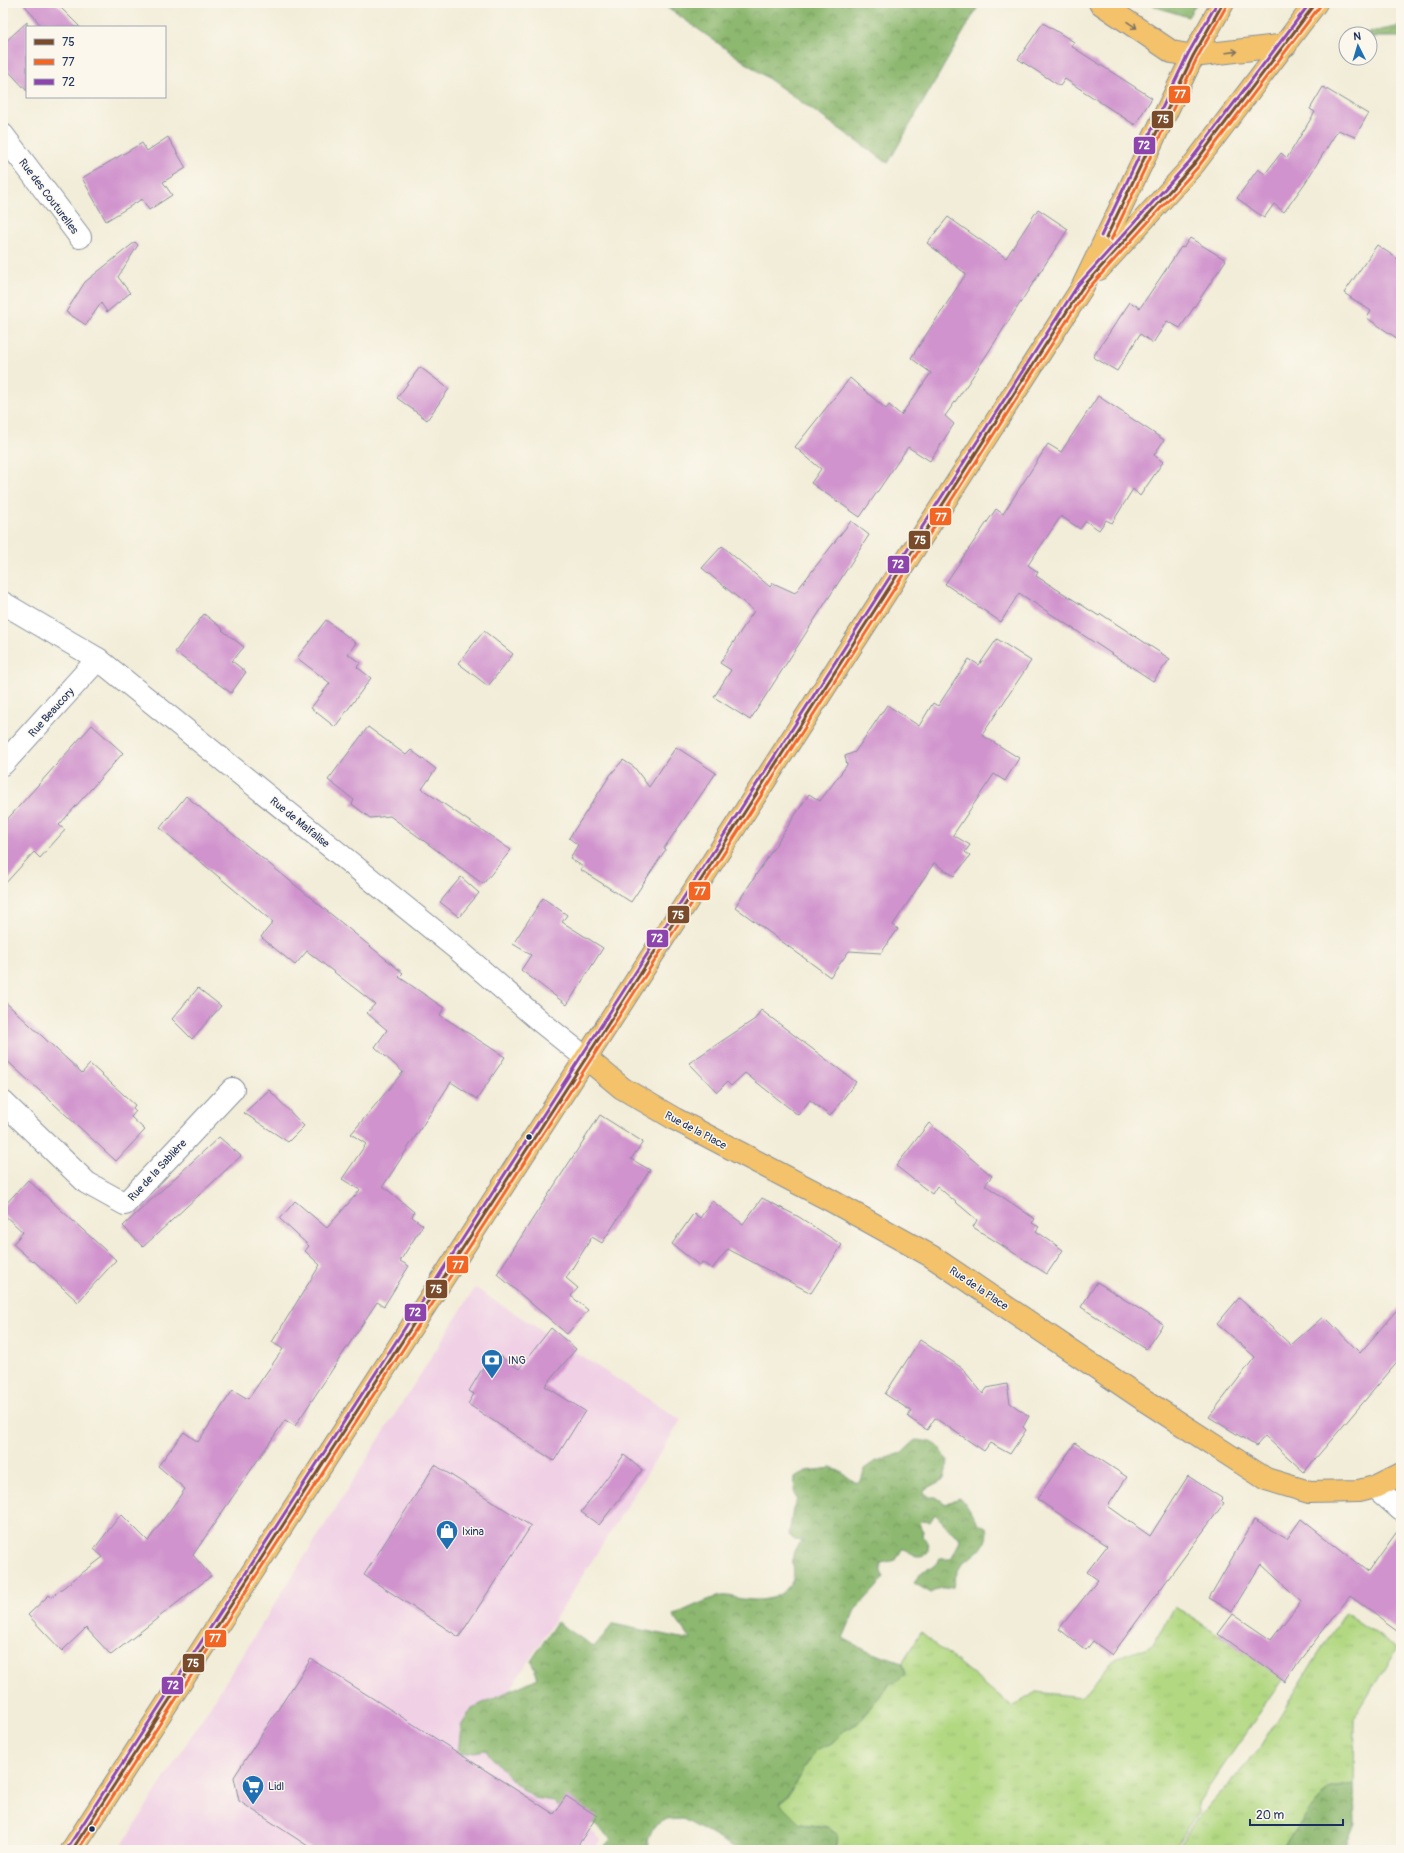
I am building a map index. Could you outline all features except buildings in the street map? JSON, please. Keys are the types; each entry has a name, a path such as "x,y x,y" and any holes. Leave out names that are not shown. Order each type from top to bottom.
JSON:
{"main road":[{"path":"1100,3 1172,52 1193,56 1286,45"},
{"path":"72,1850 586,1058 1082,288 1193,56 1223,3"},
{"path":"1082,288 1194,164 1286,45 1316,3"},
{"name":"Rue de la Place","path":"586,1058 622,1088 675,1119 830,1200 932,1256 1147,1402 1266,1479 1309,1492 1360,1491 1375,1487 1401,1474"}],"street":[{"name":"Rue des Couturelles","path":"3,135 80,238"},
{"name":"Rue de Malfalise","path":"3,603 98,659 457,949 541,1022 586,1058"},
{"name":"Rue Beaucory","path":"3,764 98,659"},
{"name":"Rue de la Sablière","path":"3,1102 87,1183 125,1204 233,1089"},
{"path":"1375,1487 1401,1510"}],"shaded area":[{"path":"475,1288 681,1420 477,1742 601,1840 595,1850 119,1850"}],"green space":[{"path":"661,3 980,3 888,163"},
{"path":"1150,3 1197,3 1188,17 1159,8"},
{"path":"1401,26 1401,37 1378,37 1378,31"},
{"path":"916,1440 933,1443 939,1447 948,1462 944,1479 925,1489 923,1494 929,1497 936,1497 946,1504 959,1498 967,1504 977,1522 986,1527 987,1536 980,1550 960,1566 953,1586 938,1589 931,1593 914,1583 921,1573 933,1567 940,1559 950,1559 960,1541 959,1537 955,1535 935,1514 930,1522 922,1521 920,1523 923,1530 922,1535 928,1546 927,1554 915,1556 905,1549 902,1549 896,1560 881,1563 881,1572 884,1577 876,1588 855,1610 843,1638 867,1651 902,1663 905,1674 894,1684 890,1683 857,1724 845,1730 832,1743 816,1750 794,1787 780,1804 800,1824 827,1827 838,1835 836,1850 739,1850 683,1819 665,1820 654,1826 649,1837 647,1850 601,1850 611,1839 574,1807 566,1814 554,1801 534,1798 514,1782 485,1750 458,1755 461,1726 472,1708 538,1678 531,1661 557,1622 594,1647 613,1624 691,1640 673,1615 718,1597 726,1596 755,1600 768,1599 779,1595 790,1585 794,1572 793,1553 796,1547 803,1541 795,1540 789,1535 793,1509 797,1500 794,1490 795,1478 806,1471 832,1468 841,1472 856,1483 862,1478 864,1469 874,1462 902,1453"},
{"path":"1174,1606 1284,1677 1198,1803 1199,1813 1172,1850 836,1850 838,1835 827,1827 800,1824 780,1805 794,1787 816,1750 832,1743 845,1730 857,1724 890,1683 905,1674 902,1663 921,1632 1012,1707 1036,1692 1082,1697 1113,1660 1153,1645"},
{"path":"1345,1612 1397,1648 1355,1717 1354,1784 1328,1789 1308,1812 1282,1850 1175,1850 1200,1816 1259,1749"},
{"path":"1354,1784 1355,1823 1344,1850 1282,1850 1308,1812 1328,1789"}],"transit line":[{"name":"72","path":"1101,236 1188,54 1217,3"},
{"name":"75","path":"1106,238 1193,56 1223,3"},
{"name":"72","path":"68,1847 608,1015 1078,285 1190,161 1310,3"},
{"name":"75","path":"72,1850 612,1018 1082,288 1194,164 1316,3"},
{"name":"77","path":"1111,240 1197,58 1227,5"},
{"name":"77","path":"78,1850 616,1021 1086,291 1198,167 1320,6"}],"place":[{"name":"ING","path":"492,1380"},
{"name":"Ixina","path":"447,1550"},
{"name":"Lidl","path":"253,1806"}]}
